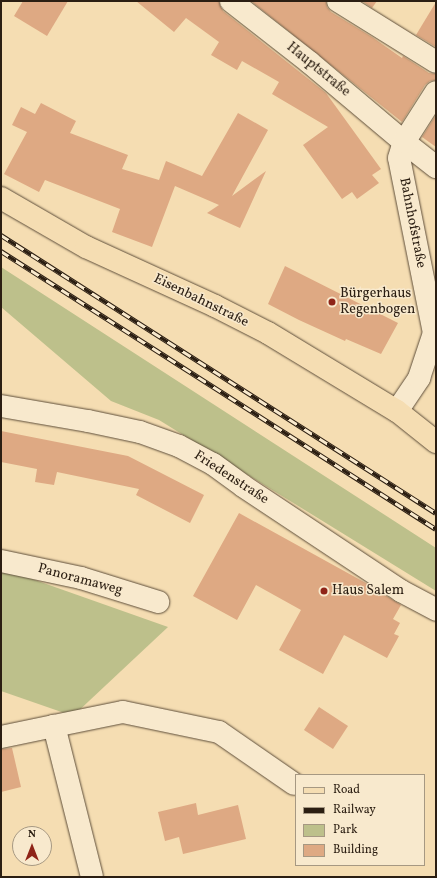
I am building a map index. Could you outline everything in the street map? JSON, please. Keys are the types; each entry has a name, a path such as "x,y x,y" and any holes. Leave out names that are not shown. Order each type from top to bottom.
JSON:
{"main road":[{"name":"Eisenbahnstraße","path":"1,198 86,248 215,306 268,333 396,411"},
{"path":"396,411 436,442"}],"street":[{"name":"Hauptstraße","path":"231,1 309,62 404,142 436,166"},
{"path":"338,1 436,62"},
{"name":"Bahnhofstraße","path":"396,411 419,378 434,333 399,158 404,142 436,92"},
{"name":"Friedenstraße","path":"1,406 88,421 140,432 179,446 213,464 242,486 401,591 436,610"},
{"name":"Panoramaweg","path":"1,561 81,578 158,602"},
{"path":"1,737 123,712 219,732 294,784"},
{"path":"54,726 92,877"}],"green space":[{"path":"1,267 436,548 436,591 159,420 111,401 1,307"},
{"path":"1,568 168,627 73,716 1,691"}],"building":[{"path":"23,1 68,1 47,36 14,16"},
{"path":"136,1 219,1 223,11 326,93 381,169 372,175 379,183 357,199 352,192 342,199 303,145 328,127 272,94 279,82 242,61 237,70 211,55 219,42 186,18 174,32"},
{"path":"251,1 326,1 327,7 331,12 372,37 402,58 403,56 429,73 436,74 436,80 430,81 425,85 402,122"},
{"path":"362,1 377,1 372,8"},
{"path":"436,2 436,47 416,35"},
{"path":"41,103 76,121 70,133 128,155 122,169 159,180 166,161 202,176 238,113 268,130 232,196 266,171 240,228 207,213 219,205 175,186 152,247 112,232 120,209 45,180 39,192 4,174 27,132 12,125 21,107 35,114"},
{"path":"436,115 436,147 422,137"},
{"name":"Bürgerhaus Regenbogen","path":"285,266 398,323 381,354 346,339 345,341 268,304"},
{"path":"1,431 128,456 204,495 190,523 136,495 139,489 57,472 54,485 35,482 37,469 1,462"},
{"name":"Haus Salem","path":"239,513 364,582 401,605 393,619 400,623 394,634 399,636 387,658 344,635 323,674 279,650 301,610 256,585 237,620 193,596"},
{"path":"319,707 348,726 333,749 304,730"},
{"path":"12,748 21,787 1,792 1,749"},
{"path":"196,803 198,815 238,805 246,839 183,854 179,837 165,841 158,812"}],"railway":[{"path":"1,235 436,513"},
{"path":"1,251 436,529"}],"place":[{"name":"Bürgerhaus Regenbogen","path":"332,302"},
{"name":"Haus Salem","path":"324,591"}]}
